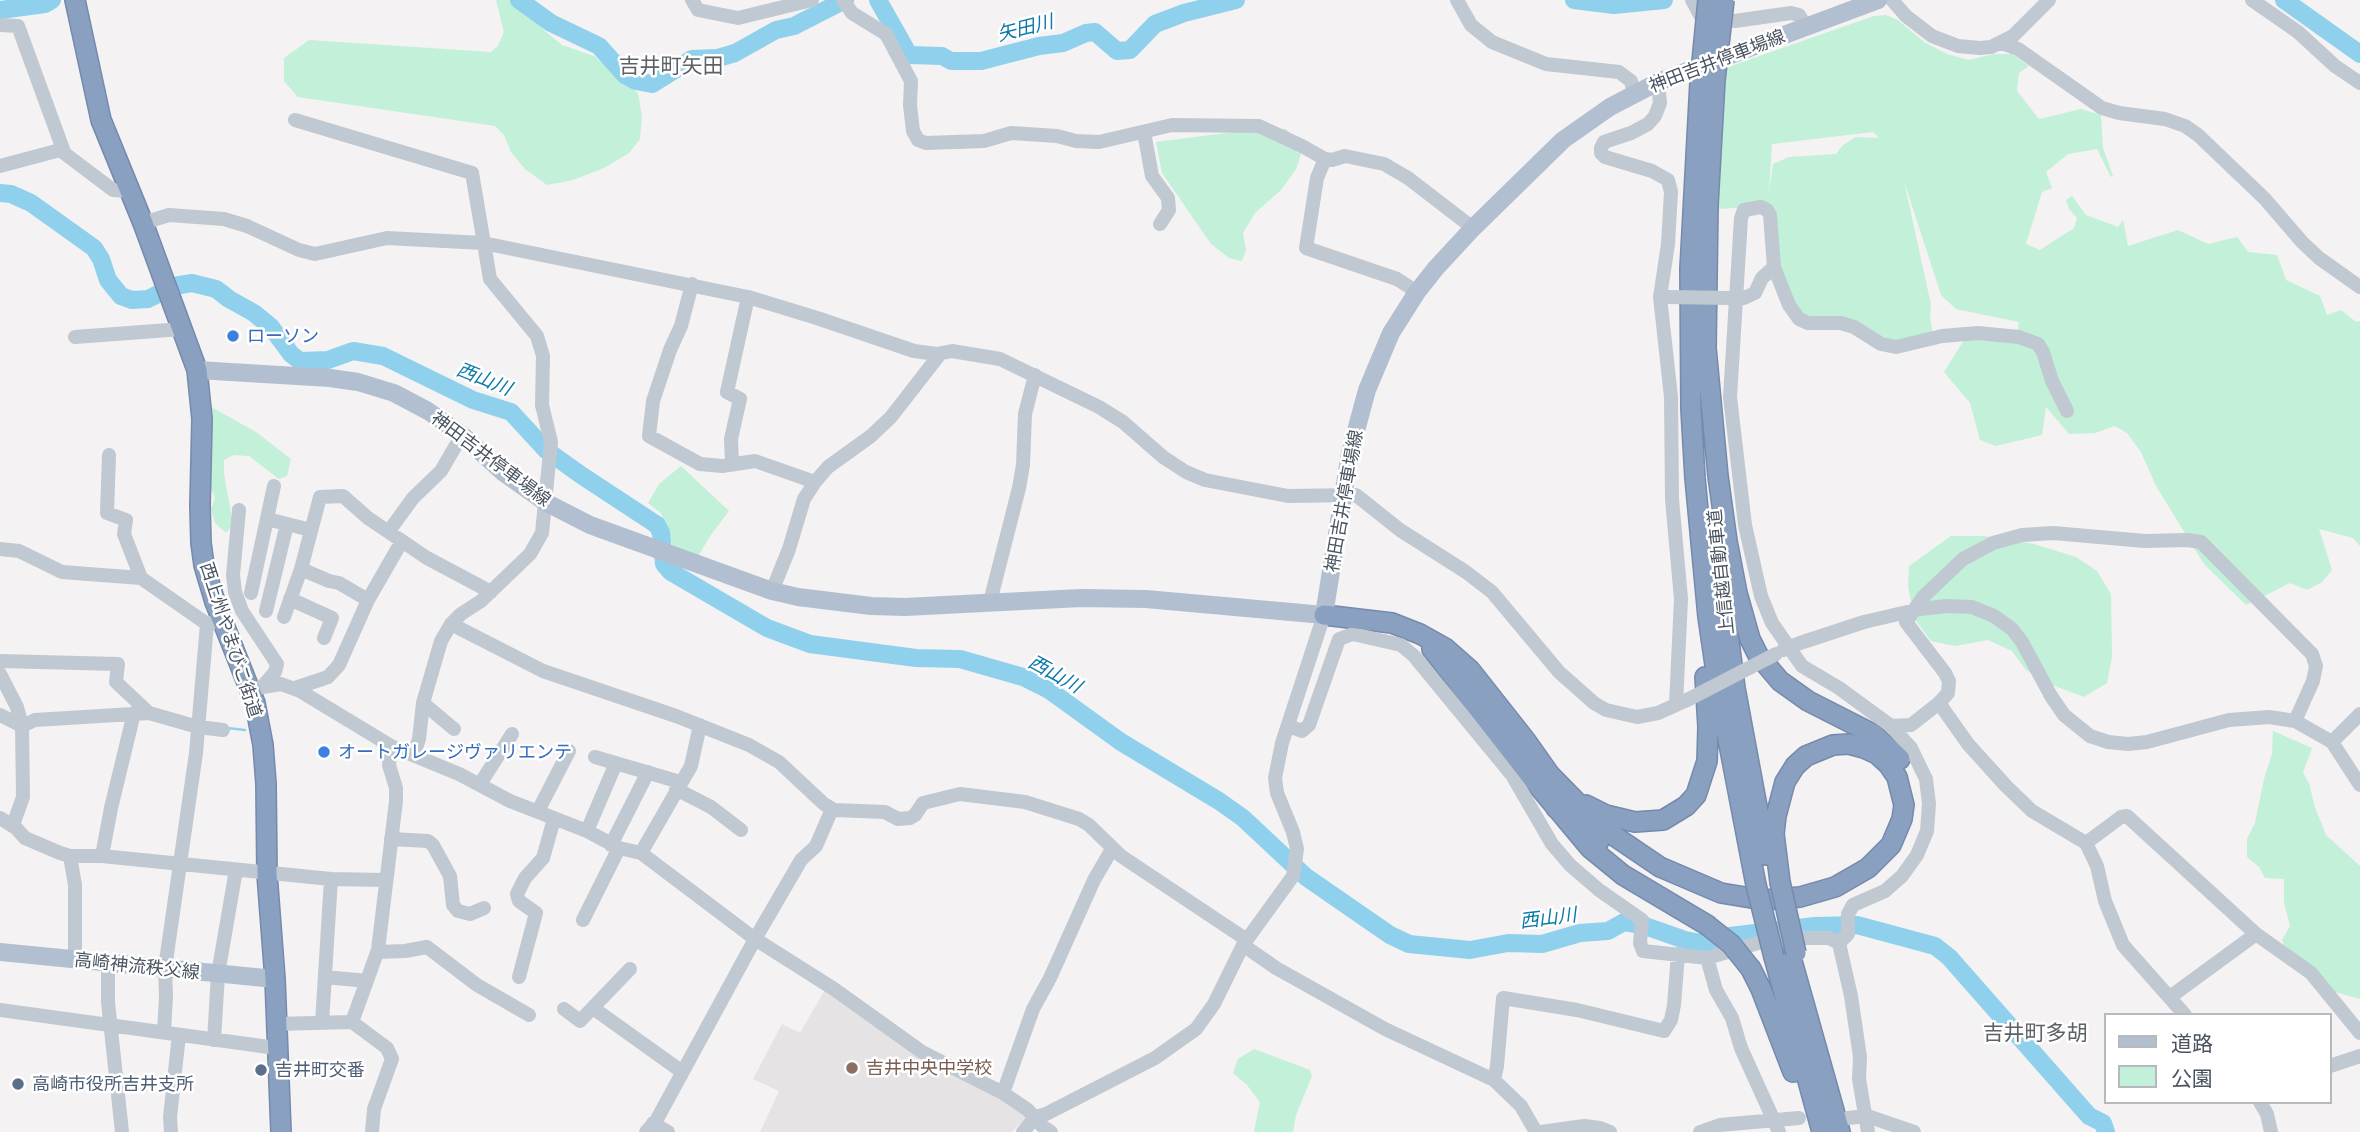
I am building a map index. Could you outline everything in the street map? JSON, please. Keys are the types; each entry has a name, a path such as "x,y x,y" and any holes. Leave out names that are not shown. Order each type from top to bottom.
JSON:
{"highway":[{"name":"西上州やまびこ街道","path":"75,0 101,120 143,223 197,370 202,419 201,543 215,622 256,688 266,784 267,874 275,979 281,1132"},
{"name":"上信越自動車道","path":"1708,0 1706,337 1712,477 1725,615 1746,754 1770,883 1822,1132"},
{"name":"上信越自動車道","path":"1724,0 1708,81 1690,269 1691,409 1700,547 1730,758 1770,883"},
{"path":"1556,808 1615,853 1657,879 1715,904 1755,911 1811,907 1862,886 1884,870 1902,850 1915,820 1914,786 1900,759 1873,734 1808,701 1780,681 1758,655 1750,639 1737,593 1727,541 1718,476 1706,337"},
{"path":"1550,775 1591,808 1635,822 1663,820 1675,815 1696,795 1707,761 1708,727 1690,466 1691,409"},
{"path":"1324,615 1379,620 1405,628 1445,648 1470,670 1550,775 1601,827 1660,867 1721,893 1742,898 1780,900 1800,897 1835,887 1868,868 1891,845 1902,819 1902,790 1888,764 1877,754 1849,744 1833,745 1806,756 1795,766 1785,782 1776,816 1770,883"},
{"path":"1405,628 1426,643 1447,666 1575,832 1605,862 1643,888 1707,925 1731,944 1751,969 1775,1023 1815,1132"},
{"name":"上信越自動車道","path":"1787,955 1843,1127"}],"main road":[{"name":"神田吉井停車場線","path":"197,370 358,382 394,393 428,411 462,435 505,473 545,502 590,525 772,591 824,602 871,606 1081,598 1146,599 1324,615 1350,453 1367,390 1391,333 1417,292 1473,228 1563,140 1610,107 1658,82 1878,0"},
{"name":"高崎神流秩父線","path":"0,952 275,979"}],"street":[{"path":"692,0 698,10 738,18 812,0"},
{"path":"843,0 852,13 886,34 911,81 909,105 913,131 918,140 926,143 984,141 1011,133 1057,135 1076,141 1099,142 1172,125 1259,126 1325,159 1345,156 1384,164 1408,178 1473,228"},
{"path":"1457,0 1471,25 1492,42 1546,64 1619,72 1631,82 1634,94"},
{"path":"1692,0 1700,15 1708,19 1735,22 1791,13 1799,15 1806,27"},
{"path":"1892,0 1906,16 1932,36 1958,46 1980,48 2001,43 2023,28 2049,0"},
{"path":"2252,0 2298,32 2335,66 2360,83"},
{"path":"0,25 18,26 64,152"},
{"path":"2001,43 2018,49 2102,108 2165,119 2185,126 2198,135 2265,199 2319,258 2360,288"},
{"path":"1658,82 1661,94 1655,116 1639,130 1604,142 1601,148 1605,157 1652,171 1668,180 1672,208 1664,297 1670,385 1672,499 1681,599 1683,701"},
{"path":"295,120 472,173 490,279 537,336 543,356 542,405 551,442 542,533 537,545 491,592 451,624 441,641 423,703 419,739 416,748 408,753"},
{"path":"1144,132 1152,176 1168,198 1169,211 1160,224"},
{"path":"0,166 54,151 64,152 113,190 129,191"},
{"path":"1325,159 1317,178 1306,248 1397,279 1417,292"},
{"path":"1839,943 1848,934 1848,914 1853,905 1885,891 1902,876 1917,855 1927,831 1929,804 1926,779 1911,748 1891,726 1839,688 1802,666 1772,624 1761,596 1745,525 1730,397 1733,298 1744,210 1761,207 1770,215 1774,267 1789,305 1799,319 1808,323 1841,323 1854,327 1881,344 1896,347 1942,336 1978,333 2019,337 2038,344 2067,411"},
{"path":"143,223 169,215 224,219 315,254 387,238 483,243 748,297 914,351 940,354 952,351 1000,359 1099,407 1123,422 1163,457 1186,472 1205,480 1288,496 1356,495 1400,530 1492,592 1559,672 1594,703 1620,715 1637,717 1658,713 1791,647 1864,622 1946,606 1972,607 1994,616 2012,629 2064,715 2090,736 2108,742 2128,744 2147,742 2229,720 2269,717 2295,721 2332,742 2360,785"},
{"path":"1664,297 1750,296 1755,293 1762,278 1774,267"},
{"path":"692,284 681,326 653,401 649,436 700,464 722,466 755,461 815,482"},
{"path":"732,464 731,439 740,399 727,392 748,297"},
{"path":"75,337 182,330"},
{"path":"772,591 789,549 804,499 815,482 828,467 871,436 891,416 940,354"},
{"path":"990,602 1019,488 1023,465 1025,414 1035,375"},
{"path":"389,531 412,498 441,471 462,435"},
{"path":"109,455 107,513 126,520 124,534 141,578"},
{"path":"251,593 274,486"},
{"path":"284,617 300,571 320,497 344,496 368,518 427,558 491,592"},
{"path":"239,510 233,575 242,611 277,664 275,672 256,688"},
{"path":"267,519 311,530"},
{"path":"266,611 287,524"},
{"path":"1891,726 1911,725 1948,693 1949,681 1906,622 1923,597 1963,559 1993,543 2022,535 2053,533 2145,541 2202,542 2312,654 2316,666 2313,681 2295,721"},
{"path":"295,688 328,677 338,665 368,600 402,541"},
{"path":"235,544 257,566 276,573 292,574 300,571 328,582 339,583 368,600"},
{"path":"0,549 19,551 62,572 141,578 215,622 165,968 171,1033 171,1132"},
{"path":"290,599 332,618 324,638"},
{"path":"1023,1132 1035,1117 1143,1064 1186,1038 1202,1022 1214,1004 1245,942 1294,869 1297,849 1275,778 1282,743 1324,615"},
{"path":"451,624 543,671 700,725 749,745 779,762 832,809 885,813 898,819 915,816 923,803 960,794 1025,802 1079,819 1112,849 1245,942 1276,968 1385,1029 1494,1080 1521,1106 1538,1132 1584,1126 1610,1132"},
{"path":"1289,726 1302,731 1309,725 1336,643 1343,636 1353,634 1401,645 1414,656 1512,775 1552,844 1598,890 1642,920 1640,943 1643,951 1707,958 1758,943 1805,938 1829,938 1839,943 1852,996 1868,1132"},
{"path":"0,661 118,664 116,681 149,713"},
{"path":"0,674 17,707 22,726 23,797 6,822 25,838 70,856 102,856 331,879 385,880"},
{"path":"256,688 281,684 295,688 391,746 480,784 510,801 587,831 615,846 641,853 755,939 834,989 922,1052 1003,1093 1051,1132"},
{"path":"423,703 454,729"},
{"path":"1939,703 1968,744 2032,811 2086,843 2097,866 2105,901 2123,945 2183,1013"},
{"path":"102,856 134,713"},
{"path":"22,726 35,720 149,713 198,727 223,730"},
{"path":"2332,742 2360,714"},
{"path":"0,715 22,726"},
{"path":"641,853 691,766 700,725"},
{"path":"480,784 512,734"},
{"path":"352,1022 377,952 396,788 389,765 391,746"},
{"path":"538,811 569,751"},
{"path":"595,757 648,772 678,786 741,830"},
{"path":"587,831 616,763"},
{"path":"583,920 648,772"},
{"path":"668,1132 650,1128 801,860 816,846 832,809"},
{"path":"2086,843 2121,817 2127,816 2256,934 2311,973 2360,1033"},
{"path":"519,977 536,913 519,901 517,894 543,858 554,819"},
{"path":"391,839 428,841 433,845 450,876 453,905 458,911 470,914 484,908"},
{"path":"1003,1093 1033,1009 1050,978 1089,890 1112,849"},
{"path":"70,856 75,885 75,960"},
{"path":"214,1040 218,974 236,870"},
{"path":"322,1023 331,879"},
{"path":"2170,997 2256,934"},
{"path":"377,952 427,947 477,985 529,1015"},
{"path":"1494,1080 1503,998 1577,1010 1664,1031 1671,1020 1674,1005 1678,954"},
{"path":"1707,958 1716,990 1732,1018 1741,1048 1776,1126"},
{"path":"108,963 110,1025 122,1132"},
{"path":"564,1009 580,1021 631,970"},
{"path":"325,977 366,981"},
{"path":"593,1008 681,1071"},
{"path":"0,1010 276,1048"},
{"path":"276,1024 352,1022 387,1048 392,1059 374,1108 372,1132"},
{"path":"2332,1065 2360,1056"},
{"path":"2261,1104 2267,1114 2271,1132"},
{"path":"1843,1127 1867,1116 1914,1132"},
{"path":"1700,1132 1720,1125 1776,1126 1799,1118"}],"shaded area":[{"name":"吉井中央中学校","path":"826,988 1025,1112 1025,1118 1012,1132 760,1132 779,1091 753,1079 782,1024 800,1033"}],"green space":[{"path":"496,0 524,0 530,15 546,32 562,45 594,56 638,93 642,116 640,139 629,153 604,168 573,180 547,185 525,169 511,152 504,135 495,126 298,97 284,81 284,58 309,40 491,52 498,46 504,32"},
{"path":"1886,15 1898,20 1924,42 1947,54 1969,60 1994,54 2012,54 2029,66 2019,73 2017,91 2039,119 2081,109 2101,115 2103,148 2113,176 2111,177 2097,149 2068,154 2046,172 2052,188 2042,192 2026,244 2040,250 2074,228 2077,218 2069,209 2066,200 2072,196 2086,215 2118,227 2123,220 2128,246 2178,230 2208,244 2237,237 2248,252 2277,255 2286,280 2320,296 2327,315 2341,310 2356,322 2360,321 2360,546 2353,538 2319,529 2332,570 2322,582 2307,590 2290,583 2246,605 2204,564 2156,486 2141,452 2127,433 2115,426 2095,433 2069,434 2046,407 2042,435 1996,446 1980,440 1970,403 1944,372 1966,337 2016,339 2019,322 1956,309 1941,295 1904,181 1931,305 1933,335 1896,344 1800,315 1776,267 1769,206 1717,209 1722,69 1874,16","holes":["1873,132 1879,138 1856,137 1843,145 1836,154 1789,157 1773,164 1769,193 1772,144"]},
{"path":"1265,128 1286,129 1296,139 1301,154 1296,169 1281,190 1255,213 1243,233 1246,250 1242,261 1229,258 1211,244 1162,173 1156,142"},
{"path":"206,404 256,432 291,459 287,476 279,479 249,456 234,455 224,460 233,524 226,533 215,523 211,509 215,498 209,484"},
{"path":"681,466 729,511 699,555 673,547 661,513 648,503 659,484"},
{"path":"1951,536 1984,536 2034,544 2076,557 2097,571 2111,594 2112,657 2107,683 2084,697 2055,686 2026,670 2012,651 1988,640 1955,646 1931,641 1914,618 1908,586 1909,566"},
{"path":"2273,731 2312,748 2303,772 2326,835 2360,866 2360,999 2335,992 2288,955 2282,940 2290,926 2284,903 2284,879 2265,878 2259,867 2247,857 2247,839 2255,823 2272,754"},
{"path":"1254,1049 1310,1070 1312,1076 1296,1115 1293,1132 1254,1132 1260,1102 1233,1073 1238,1059"}],"waterway":[{"name":"矢田川","path":"0,10 45,4 52,0"},
{"name":"矢田川","path":"519,0 551,23 599,46 625,75 636,81 652,84 692,59 718,58 735,53 776,30 794,26 845,0"},
{"name":"矢田川","path":"878,0 909,55 942,56 951,61 981,61 1039,46 1063,43 1095,32 1117,51 1130,50 1155,24 1184,13 1236,0"},
{"name":"矢田川","path":"1574,0 1614,5 1664,0"},
{"name":"矢田川","path":"2284,0 2360,54"},
{"name":"西山川","path":"0,193 11,194 31,203 94,248 108,280 121,296 132,300 148,299 174,286 192,283 216,289 271,327 291,354 300,361 328,360 353,351 383,356 473,400 511,412 546,450 657,525 661,533 664,564 671,572 767,628 810,644 916,658 960,659 1023,677 1049,690 1121,742 1219,801 1243,818 1306,877 1390,935 1409,944 1470,950 1508,943 1542,944 1580,933 1608,931 1624,922 1707,944 1730,936 1815,926 1857,925 1935,946 1949,957 2089,1116 2103,1123 2106,1132"},
{"path":"227,728 245,730"}],"place":[{"name":"ローソン","path":"233,336"},
{"name":"オートガレージヴァリエンテ","path":"324,752"},
{"name":"吉井中央中学校","path":"852,1068"},
{"name":"吉井町交番","path":"261,1070"},
{"name":"高崎市役所吉井支所","path":"18,1084"}],"district":[{"name":"吉井町矢田","path":"671,66"},
{"name":"吉井町多胡","path":"2035,1033"}]}
